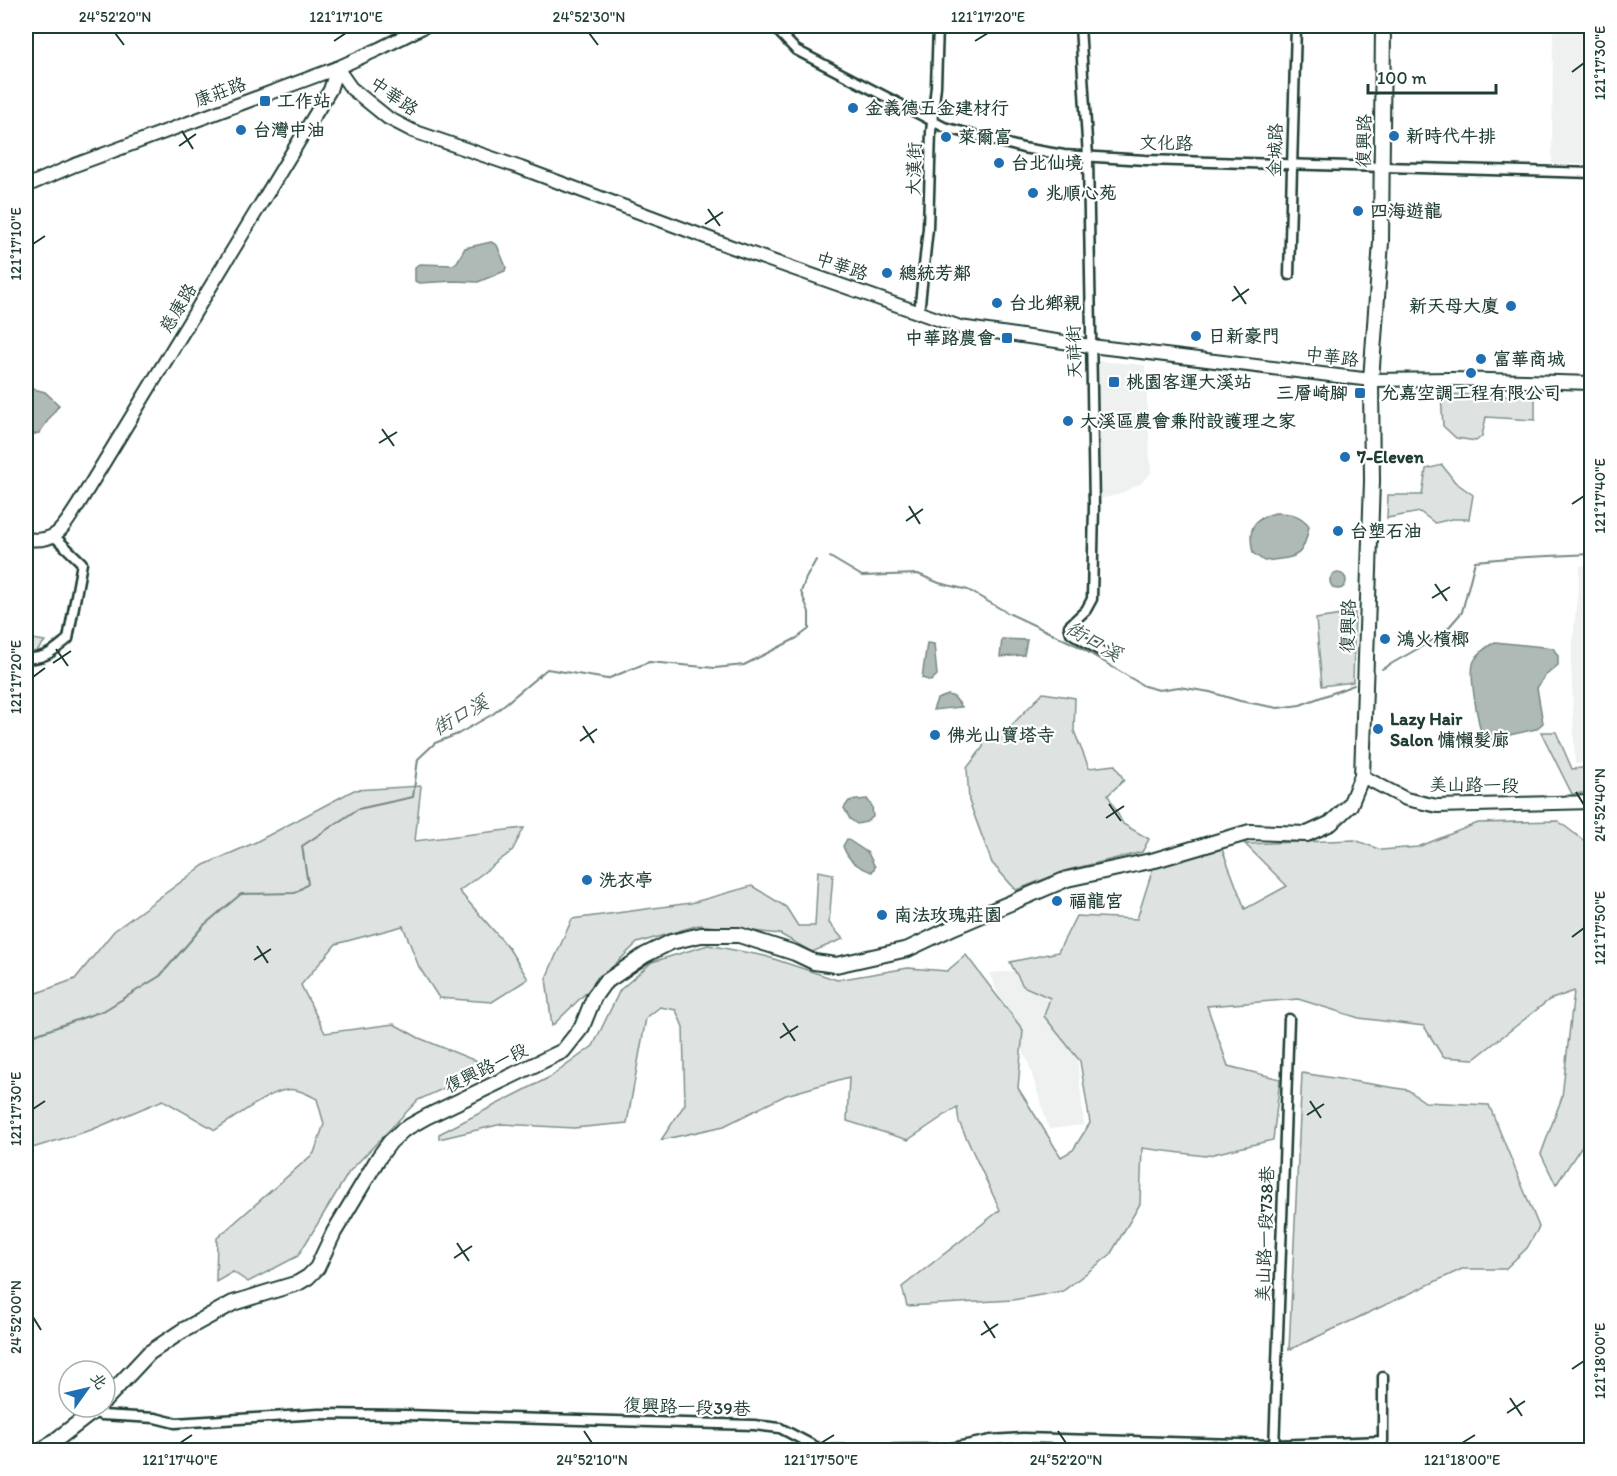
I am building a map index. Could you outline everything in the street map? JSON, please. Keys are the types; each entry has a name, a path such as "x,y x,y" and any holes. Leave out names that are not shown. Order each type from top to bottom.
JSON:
{"main road":[{"name":"復興路","path":"949,930 1067,879 1155,860 1250,832 1307,834 1331,823 1350,805 1362,776 1372,490 1371,380 1379,277 1383,26"},
{"name":"復興路一段","path":"117,1388 149,1353 182,1331 233,1303 298,1283 308,1276 317,1268 334,1232 390,1142 404,1130 426,1117 563,1051 582,1027 594,997 604,984 645,955 671,942 701,935 739,935 795,953 814,962 836,965 908,949 949,930"},
{"path":"43,1450 84,1419"}],"street":[{"name":"康莊路","path":"26,186 75,165 337,68 425,26"},
{"name":"文化路","path":"773,26 796,50 944,127 1023,148 1088,157 1592,173"},
{"name":"大漢街","path":"919,313 928,228 931,120 936,86 938,26"},
{"name":"天祥街","path":"1080,26 1088,157 1094,506 1092,599 1086,610 1069,627 1071,633 1102,652"},
{"name":"金城路","path":"1289,275 1296,26"},
{"name":"中華路","path":"337,68 351,88 388,118 413,131 960,327 1091,346 1371,380 1452,379 1592,383"},
{"name":"慈康路","path":"54,536 66,523 116,445 280,175 330,90 337,68"},
{"path":"26,539 42,541 54,536 82,563 68,639 47,656 26,658"},
{"name":"美山路一段","path":"1362,776 1406,799 1437,806 1592,802"},
{"name":"美山路一段738巷","path":"1274,1448 1289,1019"},
{"name":"復興路一段39巷","path":"117,1416 155,1418 175,1423 330,1414 754,1425 780,1428 822,1450 946,1449 991,1440 1023,1438 1274,1448 1383,1441 1383,1377"}],"shaded area":[{"path":"1553,26 1591,26 1591,164 1552,164"},
{"path":"491,242 497,245 506,267 505,271 478,282 419,283 415,281 415,267 419,264 453,265 465,248"},
{"path":"1098,361 1145,365 1151,473 1140,484 1117,495 1099,499"},
{"path":"26,387 45,392 59,405 39,433 26,436"},
{"path":"1441,394 1535,396 1535,420 1486,417 1482,436 1476,441 1456,438 1443,426"},
{"path":"1442,465 1455,482 1473,495 1469,519 1452,519 1435,523 1420,512 1387,518 1388,495 1422,495 1426,469"},
{"path":"1275,513 1290,514 1302,519 1309,526 1307,537 1301,551 1296,555 1264,561 1253,553 1251,532 1256,522"},
{"path":"1591,564 1591,762 1575,764 1571,662 1580,566"},
{"path":"1338,573 1344,575 1346,581 1344,587 1338,589 1332,587 1330,581 1332,575"},
{"path":"1355,613 1353,682 1322,686 1316,619"},
{"path":"26,638 45,641 26,664"},
{"path":"1002,639 1027,640 1024,655 1000,657"},
{"path":"1495,642 1553,648 1558,656 1558,665 1544,677 1537,688 1543,723 1536,729 1505,736 1489,744 1483,741 1473,688 1472,668 1478,655"},
{"path":"927,643 934,644 937,675 931,681 922,678"},
{"path":"1043,693 1075,698 1074,731 1089,768 1115,765 1124,780 1108,795 1123,824 1149,839 1142,852 1068,870 1016,890 992,863 969,801 967,768 983,747 985,731 1005,732"},
{"path":"948,695 954,697 962,707 933,710 937,699"},
{"path":"1541,732 1556,732 1572,769 1591,767 1591,792 1572,794"},
{"path":"421,786 415,841 524,828 512,851 459,891 508,947 528,979 492,1002 439,998 419,967 403,926 336,944 301,985 325,1033 394,1024 419,1038 491,1067 418,1100 349,1172 298,1256 248,1282 233,1272 216,1282 217,1238 314,1153 324,1124 317,1099 302,1092 286,1090 278,1092 215,1130 163,1100 91,1130 26,1150 26,997 75,979 114,931 204,865 254,843 354,790"},
{"path":"867,799 872,806 873,817 857,824 850,819 844,808 849,801"},
{"path":"1558,821 1591,846 1592,1142 1581,1147 1556,1185 1541,1154 1562,1097 1574,991 1549,1000 1474,1059 1443,1057 1424,1026 1359,1018 1298,999 1207,1006 1228,1066 1280,1079 1273,1140 1205,1156 1142,1148 1140,1204 1110,1255 1063,1291 1013,1300 907,1306 902,1287 1000,1210 959,1122 957,1107 908,1140 847,1121 849,1077 786,1095 724,1126 661,1140 685,1104 683,1027 676,1010 660,1007 646,1018 627,1123 574,1128 502,1124 439,1139 439,1134 550,1077 593,1046 620,990 652,962 708,945 765,956 837,980 908,968 947,971 966,955 1023,1030 1018,1088 1061,1157 1073,1150 1090,1123 1080,1061 1044,1016 1050,998 1023,986 1010,962 1058,952 1076,916 1137,919 1153,868 1222,849 1245,909 1287,886 1245,844 1355,840 1381,850 1418,847 1478,823"},
{"path":"847,839 868,853 875,867 872,872 851,860 843,846"},
{"path":"818,871 833,874 829,923 843,939 812,952 780,934 699,925 637,943 552,1026 546,978 572,919 691,903 752,886 786,907 798,926 815,926"},
{"path":"1029,970 1076,1046 1084,1125 1049,1129 1028,1062 989,973"},
{"path":"1302,1073 1408,1090 1425,1102 1489,1105 1539,1227 1527,1248 1505,1269 1462,1269 1289,1350"}],"waterway":[{"name":"街口溪","path":"1382,669 1442,635 1462,612 1475,561 1592,554"},
{"name":"街口溪","path":"830,557 862,576 918,574 939,583 968,590 1008,613 1076,645 1144,686 1159,690 1179,687 1278,708 1300,705 1354,685"},
{"name":"街口溪","path":"26,1038 105,1010 160,976 204,925 241,894 295,893 308,884 302,846 358,809 413,797 418,759 435,743 458,734 493,714 547,669 607,679 649,662 715,668 744,665 797,638 809,629 809,612 801,592 816,560"}],"place":[{"name":"工作站","path":"265,101"},
{"name":"金義德五金建材行","path":"853,108"},
{"name":"台灣中油","path":"241,130"},
{"name":"新時代牛排","path":"1394,136"},
{"name":"萊爾富","path":"946,137"},
{"name":"台北仙境","path":"999,163"},
{"name":"兆順心苑","path":"1033,193"},
{"name":"四海遊龍","path":"1358,211"},
{"name":"總統芳鄰","path":"887,273"},
{"name":"台北鄉親","path":"997,303"},
{"name":"新天母大廈","path":"1511,306"},
{"name":"日新豪門","path":"1196,336"},
{"name":"中華路農會","path":"1007,338"},
{"name":"富華商城","path":"1481,359"},
{"name":"允嘉空調工程有限公司","path":"1471,373"},
{"name":"桃園客運大溪站","path":"1114,382"},
{"name":"三層崎腳","path":"1360,393"},
{"name":"大溪區農會兼附設護理之家","path":"1068,421"},
{"name":"7-Eleven","path":"1345,457"},
{"name":"台塑石油","path":"1338,531"},
{"name":"鴻火檳榔","path":"1385,639"},
{"name":"Lazy Hair Salon 慵懶髮廊","path":"1378,729"},
{"name":"佛光山寶塔寺","path":"935,735"},
{"name":"洗衣亭","path":"587,880"},
{"name":"福龍宮","path":"1057,901"},
{"name":"南法玫瑰莊園","path":"882,915"}]}
